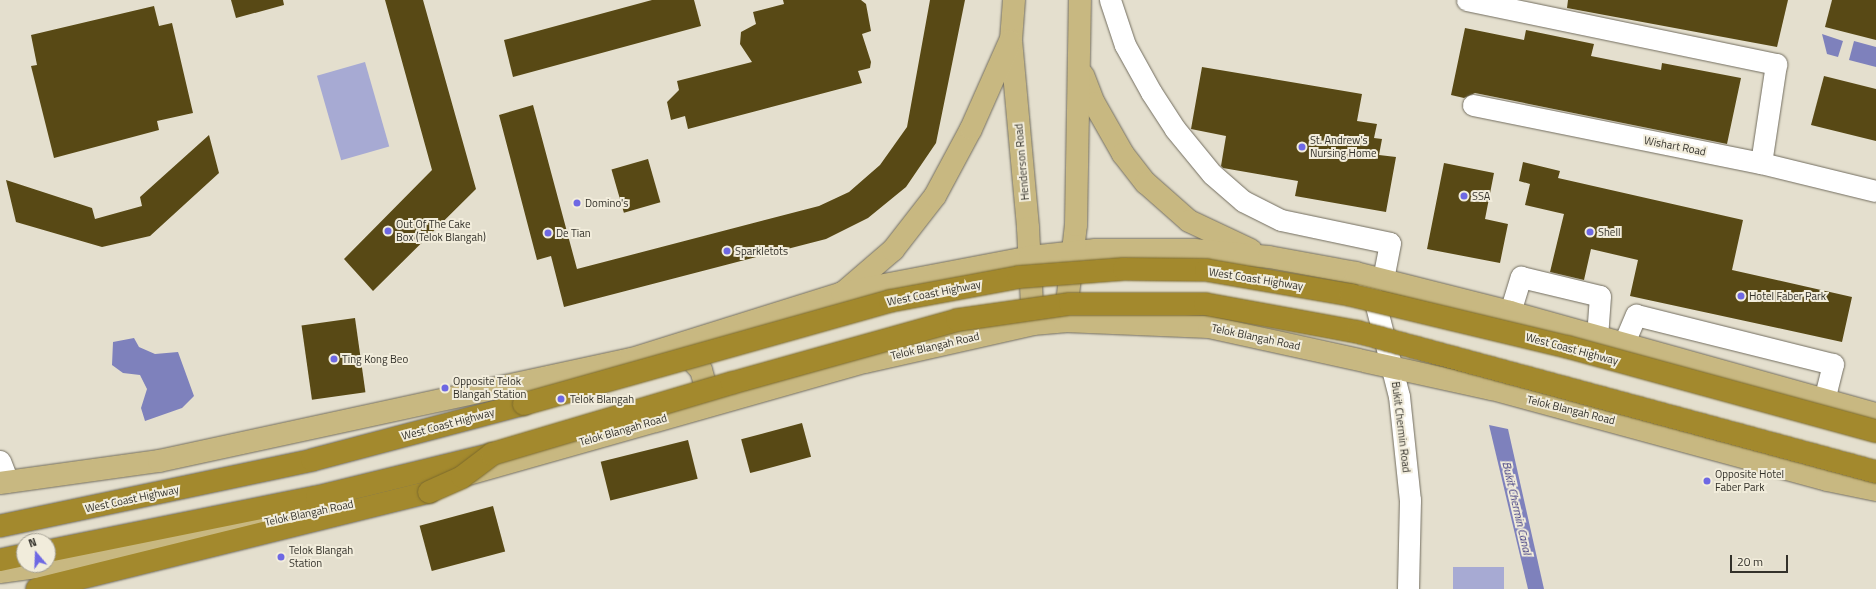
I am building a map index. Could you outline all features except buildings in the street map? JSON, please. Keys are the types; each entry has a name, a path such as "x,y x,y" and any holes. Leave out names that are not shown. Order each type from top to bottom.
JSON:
{"highway":[{"name":"West Coast Highway","path":"0,526 312,460 890,301 1019,277 1124,269 1206,270 1351,295 1568,347 1876,431"},
{"path":"56,549 317,497 492,454 957,320 1070,304 1204,304 1358,332 1876,472"},
{"path":"37,589 429,492 462,477 492,454"},
{"path":"0,560 16,557"}],"main road":[{"name":"Henderson Road","path":"1014,0 1011,40 1030,257 1033,324"},
{"path":"1065,321 1073,252 1080,0"},
{"path":"842,293 893,250 935,196 971,129 1011,40"},
{"path":"1079,65 1103,120 1123,154 1146,183 1189,220 1268,257"},
{"path":"4,482 159,461 669,349 842,293 1030,257 1073,252 1194,250 1268,257 1356,273 1510,312 1597,336 1623,345 1876,414"},
{"name":"Telok Blangah Road","path":"0,572 110,555 414,490 865,362 1033,324 1065,321 1209,327 1392,366 1618,422 1827,480 1876,490"},
{"path":"669,349 688,356 701,370 706,388 701,408"}],"street":[{"path":"1110,0 1125,45 1151,92 1175,129 1212,174 1243,201 1281,220 1390,243 1383,279"},
{"path":"1467,0 1776,64 1761,163"},
{"name":"Wishart Road","path":"1473,105 1761,163 1876,191"},
{"name":"Bukit Chermin Road","path":"1356,273 1369,288 1376,306 1399,396 1410,500 1408,589"},
{"path":"1510,312 1521,277 1600,296 1597,336"},
{"path":"1623,345 1636,315 1833,364 1824,400"},
{"path":"0,461 4,482"}],"shaded area":[{"path":"365,62 389,147 341,160 317,76"},
{"path":"1453,567 1504,567 1504,589 1453,589"}],"water":[{"path":"1822,34 1843,41 1838,57 1827,54"},
{"path":"1854,41 1876,47 1876,67 1849,60"},
{"path":"134,338 139,347 155,354 178,352 194,396 182,408 145,421 141,408 147,389 140,375 123,373 112,365 113,342"},
{"name":"Bukit Chermin Canal","path":"1489,425 1508,429 1544,589 1528,589"}],"place":[{"name":"St. Andrew's Nursing Home","path":"1302,147"},
{"name":"SSA","path":"1464,196"},
{"name":"Domino's","path":"577,203"},
{"name":"Out Of The Cake Box (Telok Blangah)","path":"388,231"},
{"name":"Shell","path":"1590,232"},
{"name":"De Tian","path":"548,233"},
{"name":"Sparkletots","path":"727,251"},
{"name":"Hotel Faber Park","path":"1741,296"},
{"name":"Ting Kong Beo","path":"334,359"},
{"name":"Opposite Telok Blangah Station","path":"445,388"},
{"name":"Telok Blangah","path":"561,399"},
{"name":"Opposite Hotel Faber Park","path":"1707,481"},
{"name":"Telok Blangah Station","path":"281,557"}]}
